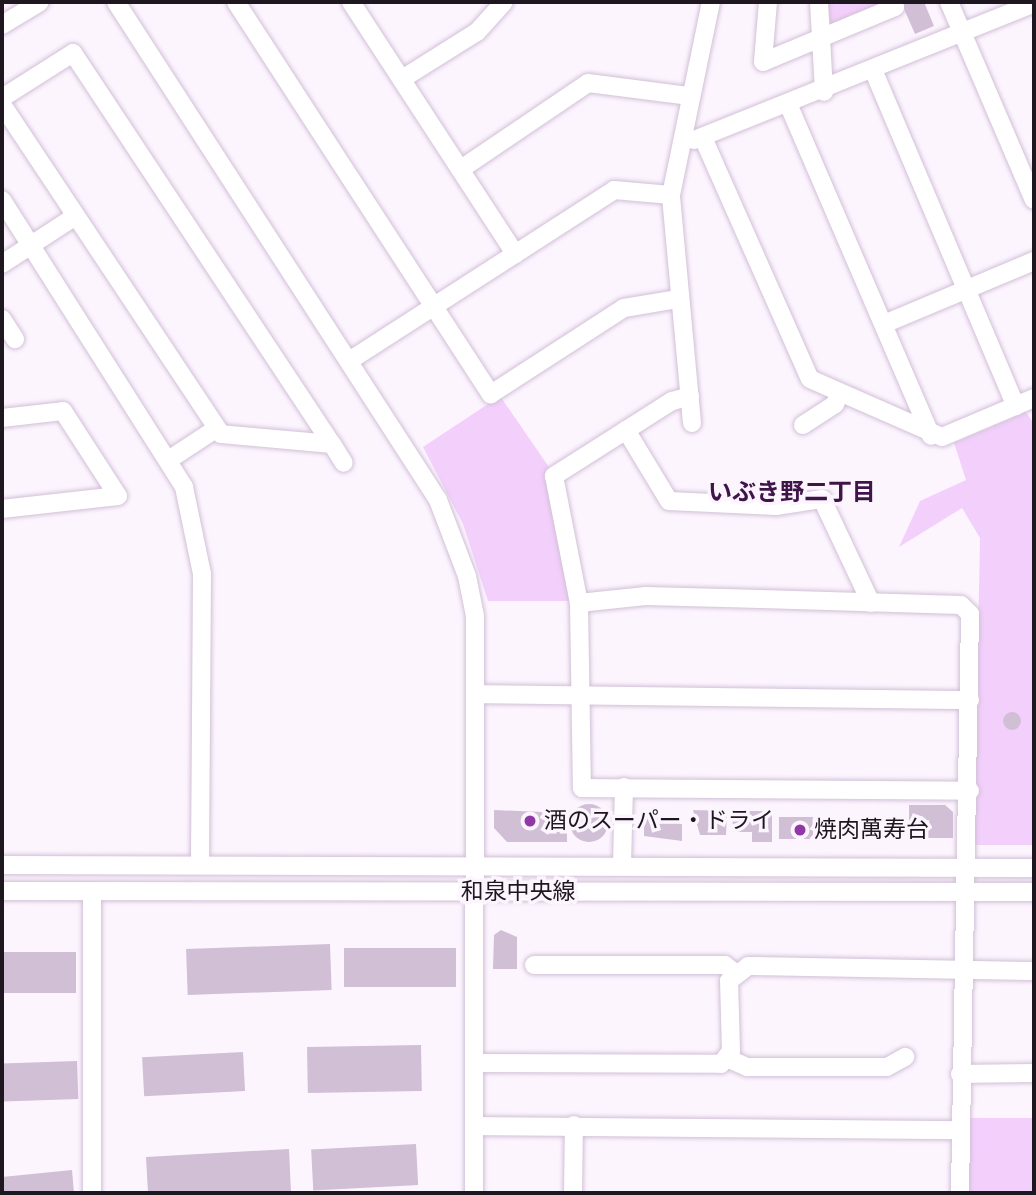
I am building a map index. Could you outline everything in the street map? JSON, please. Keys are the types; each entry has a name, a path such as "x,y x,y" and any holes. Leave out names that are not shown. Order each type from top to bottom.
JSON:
{"street":[{"path":"3,23 40,2"},
{"path":"116,2 349,361 453,533 475,617 472,892 474,1193"},
{"path":"236,2 491,394 624,308 678,299"},
{"path":"351,2 515,254"},
{"path":"402,79 477,32 504,2"},
{"path":"692,423 678,299 671,195 711,2"},
{"path":"768,2 763,62 895,7 893,2"},
{"path":"819,2 824,92"},
{"path":"949,2 1034,200"},
{"path":"682,140 704,140 874,72 1034,3"},
{"path":"2,98 73,53 344,463"},
{"path":"704,140 810,379 931,436 942,437 1029,403 967,290 874,72"},
{"path":"461,169 588,83 690,96"},
{"path":"2,104 74,217 221,434 332,444"},
{"path":"789,106 931,436"},
{"path":"349,361 614,190 671,195"},
{"path":"2,200 170,459 191,511 202,574 200,865"},
{"path":"2,264 74,217"},
{"path":"884,324 1034,261"},
{"path":"2,319 15,339"},
{"path":"803,425 840,393"},
{"path":"690,396 626,430 554,476 579,603 582,788 970,791"},
{"path":"2,418 63,411 118,496 2,509"},
{"path":"170,459 217,428"},
{"path":"626,430 669,502 776,506 822,499 870,603"},
{"path":"579,603 646,596 961,605 970,614 970,791 962,970 960,1193"},
{"path":"476,694 970,700"},
{"path":"622,864 624,788"},
{"name":"和泉中央線","path":"2,864 622,864 1034,868"},
{"name":"和泉中央線","path":"2,891 1034,892"},
{"path":"92,892 92,1193"},
{"path":"534,965 725,965 734,972"},
{"path":"729,1059 729,981 734,972 748,966 1034,971"},
{"path":"475,1063 682,1067 729,1059 747,1067 887,1068 905,1057"},
{"path":"960,1074 1034,1073"},
{"path":"573,1193 574,1125"},
{"path":"475,1126 959,1130"}],"shaded area":[{"path":"825,2 885,2 832,28"},
{"path":"500,396 551,470 545,474 570,601 488,601 463,524 423,447"},
{"path":"1026,412 1034,424 1034,845 974,845 980,538 962,508 899,547 920,501 966,480 954,443"},
{"path":"968,1118 1034,1118 1034,1193 968,1193"}],"building":[{"path":"901,2 924,2 934,26 915,34"},
{"path":"1012,712 1018,715 1021,721 1018,727 1012,730 1006,727 1003,721 1006,715"},
{"path":"589,804 602,810 608,823 602,836 589,842 576,836 570,823 576,810"},
{"path":"909,805 945,805 953,812 953,838 909,838"},
{"name":"酒のスーパー・ドライ","path":"494,810 567,813 567,842 507,842 494,828"},
{"path":"693,810 727,811 726,835 700,835"},
{"path":"732,811 772,811 772,842 752,842 752,832 733,832"},
{"path":"644,813 682,817 682,841 644,836"},
{"path":"779,817 813,817 813,839 779,839"},
{"path":"501,930 517,937 517,969 493,969 494,935"},
{"path":"330,944 332,990 188,995 186,949"},
{"path":"344,948 456,948 456,987 344,987"},
{"path":"2,952 76,952 76,993 2,993"},
{"path":"421,1045 422,1091 308,1093 307,1047"},
{"path":"243,1052 245,1091 144,1096 142,1057"},
{"path":"77,1061 78,1099 3,1102 2,1064"},
{"path":"416,1144 418,1185 313,1190 311,1149"},
{"path":"289,1149 291,1193 148,1193 146,1157"},
{"path":"72,1170 74,1193 2,1193 2,1177"}],"place":[{"name":"酒のスーパー・ドライ","path":"530,821"},
{"name":"焼肉萬寿台","path":"800,830"}],"district":[{"name":"いぶき野二丁目","path":"792,493"}]}
